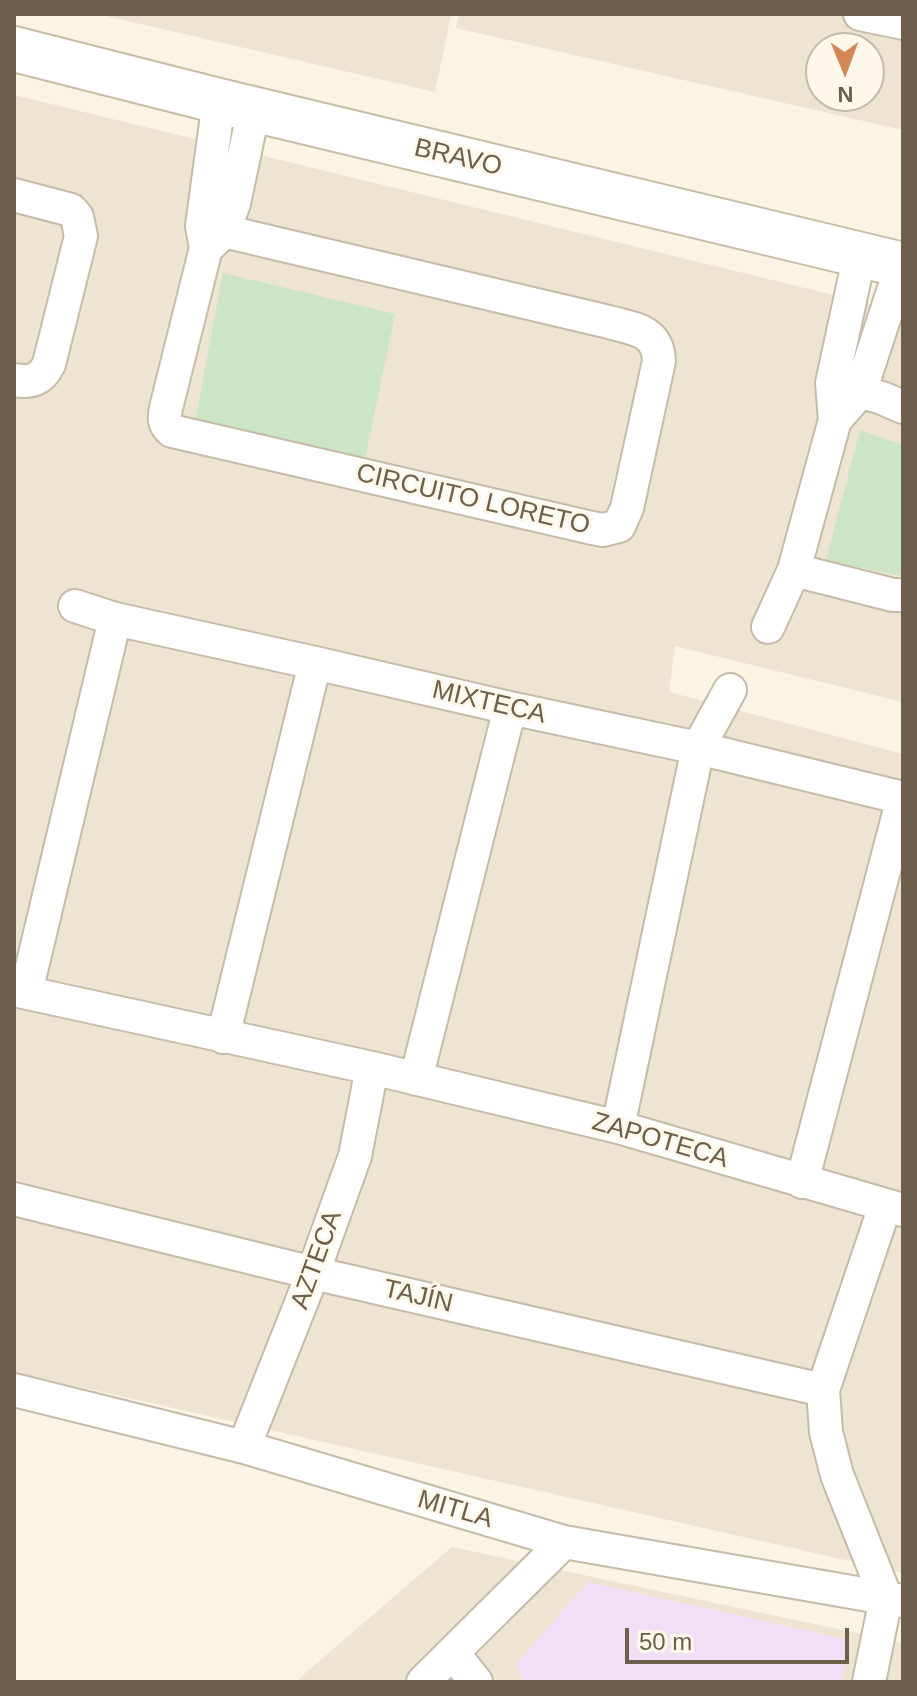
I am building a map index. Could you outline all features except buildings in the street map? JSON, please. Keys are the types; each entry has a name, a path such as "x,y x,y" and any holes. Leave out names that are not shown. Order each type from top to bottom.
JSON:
{"main road":[{"name":"BRAVO","path":"14,49 903,264"}],"street":[{"path":"860,14 903,23"},
{"path":"211,235 236,105"},
{"path":"14,195 71,210 77,217 81,236 49,364 44,374 25,379"},
{"name":"CIRCUITO LORETO","path":"211,235 609,322 652,338 657,345 659,361 627,508 619,526 611,529 592,528 172,431 165,424 166,408 211,235"},
{"path":"846,387 860,254"},
{"path":"768,627 794,570 846,387 903,264"},
{"path":"846,387 903,407"},
{"path":"794,570 903,595"},
{"name":"MIXTECA","path":"75,606 115,619 698,748 903,798"},
{"path":"20,991 115,619"},
{"path":"223,1037 315,663"},
{"path":"618,1127 698,748 730,690"},
{"path":"416,1079 510,708"},
{"path":"802,1182 903,798"},
{"name":"ZAPOTECA","path":"20,991 372,1068 618,1127 894,1208"},
{"name":"AZTECA","path":"244,1447 313,1273 355,1156 372,1068"},
{"name":"TAJÍN","path":"14,1199 313,1273 823,1390"},
{"path":"869,1682 894,1600 837,1475 826,1432 823,1390 894,1208"},
{"name":"MITLA","path":"14,1390 244,1447 564,1542 894,1600"},
{"path":"423,1682 564,1542"},
{"path":"453,1653 476,1682"}],"shaded area":[{"path":"98,14 451,14 435,92"},
{"path":"459,14 903,14 903,130 824,112 885,112 885,32 805,32 805,108 456,28"},
{"path":"14,95 903,312 903,702 675,646 669,692 903,754 903,1573 14,1372"},
{"path":"452,1547 903,1643 903,1682 295,1682"},
{"path":"588,1582 849,1640 842,1682 525,1682 515,1665"}],"green space":[{"path":"223,273 395,314 364,464 195,422"},
{"path":"860,430 903,445 903,576 826,561"}]}
